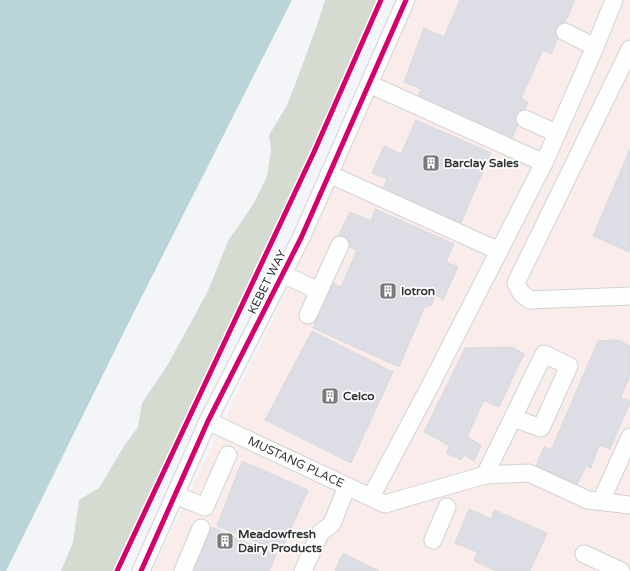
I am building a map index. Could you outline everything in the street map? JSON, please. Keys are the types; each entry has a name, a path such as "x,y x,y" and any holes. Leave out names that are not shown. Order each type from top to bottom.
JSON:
{"street":[{"name":"KEBET WAY","path":"141,571 208,421 301,238 406,0"},
{"path":"378,500 431,384 544,163 614,0"},
{"path":"564,32 595,47"},
{"path":"630,49 516,284 521,294 530,300 630,296"},
{"path":"369,84 544,163"},
{"path":"525,118 556,133"},
{"path":"329,174 499,251"},
{"path":"308,316 340,245"},
{"path":"283,274 319,290"},
{"path":"485,475 514,418"},
{"name":"MUSTANG PLACE","path":"208,421 378,500"},
{"path":"601,501 630,437"},
{"path":"175,495 205,507 228,455"},
{"path":"378,500 485,475 529,473 588,500 630,505"},
{"path":"303,571 320,533 332,524 347,486"},
{"path":"433,540 448,507"},
{"path":"183,571 201,528"},
{"path":"584,554 621,571"}],"shaded area":[{"path":"325,0 377,0 284,211 113,571 61,571 73,542 79,500 99,488 124,446 138,427 142,403 167,366 207,293 229,239 255,201 267,176 271,150 269,135 286,107"},
{"path":"416,0 630,0 630,571 152,571 306,250"}],"water":[{"path":"0,0 292,0 130,320 6,571 0,571"}],"building":[{"path":"460,0 575,0 551,54 543,50 521,98 528,102 509,145 415,102 421,89 404,82 424,28 444,37"},
{"name":"Barclay Sales","path":"416,120 491,153 460,225 382,191 387,179 372,173 384,146 401,154"},
{"path":"630,149 630,252 593,236"},
{"name":"Iotron","path":"375,209 454,244 446,262 458,267 443,300 435,294 432,305 424,308 399,367 313,328 331,282 341,287 357,250 336,241 350,212 371,221"},
{"name":"Celco","path":"312,331 393,372 351,463 265,420"},
{"path":"618,340 630,346 630,376 621,397 630,401 630,403 610,449 599,445 591,468 586,466 577,485 536,466 544,447 551,450 598,341"},
{"path":"512,347 524,354 499,407 484,400 467,437 481,445 474,461 464,455 461,460 446,453 450,446 424,432 465,348"},
{"path":"242,461 308,490 281,552 217,526"},
{"path":"469,509 491,519 494,510 547,533 530,571 496,571 474,561 477,552 455,543"},
{"name":"Meadowfresh Dairy Products","path":"212,527 276,555 269,571 193,571"},
{"path":"343,553 379,571 335,571"}],"cycle path":[{"path":"117,571 314,152 381,0"},
{"path":"141,571 208,421 301,238 406,0"}],"place":[{"name":"Barclay Sales","path":"431,163"},
{"name":"Iotron","path":"388,291"},
{"name":"Celco","path":"330,396"},
{"name":"Meadowfresh Dairy Products","path":"225,541"}]}
